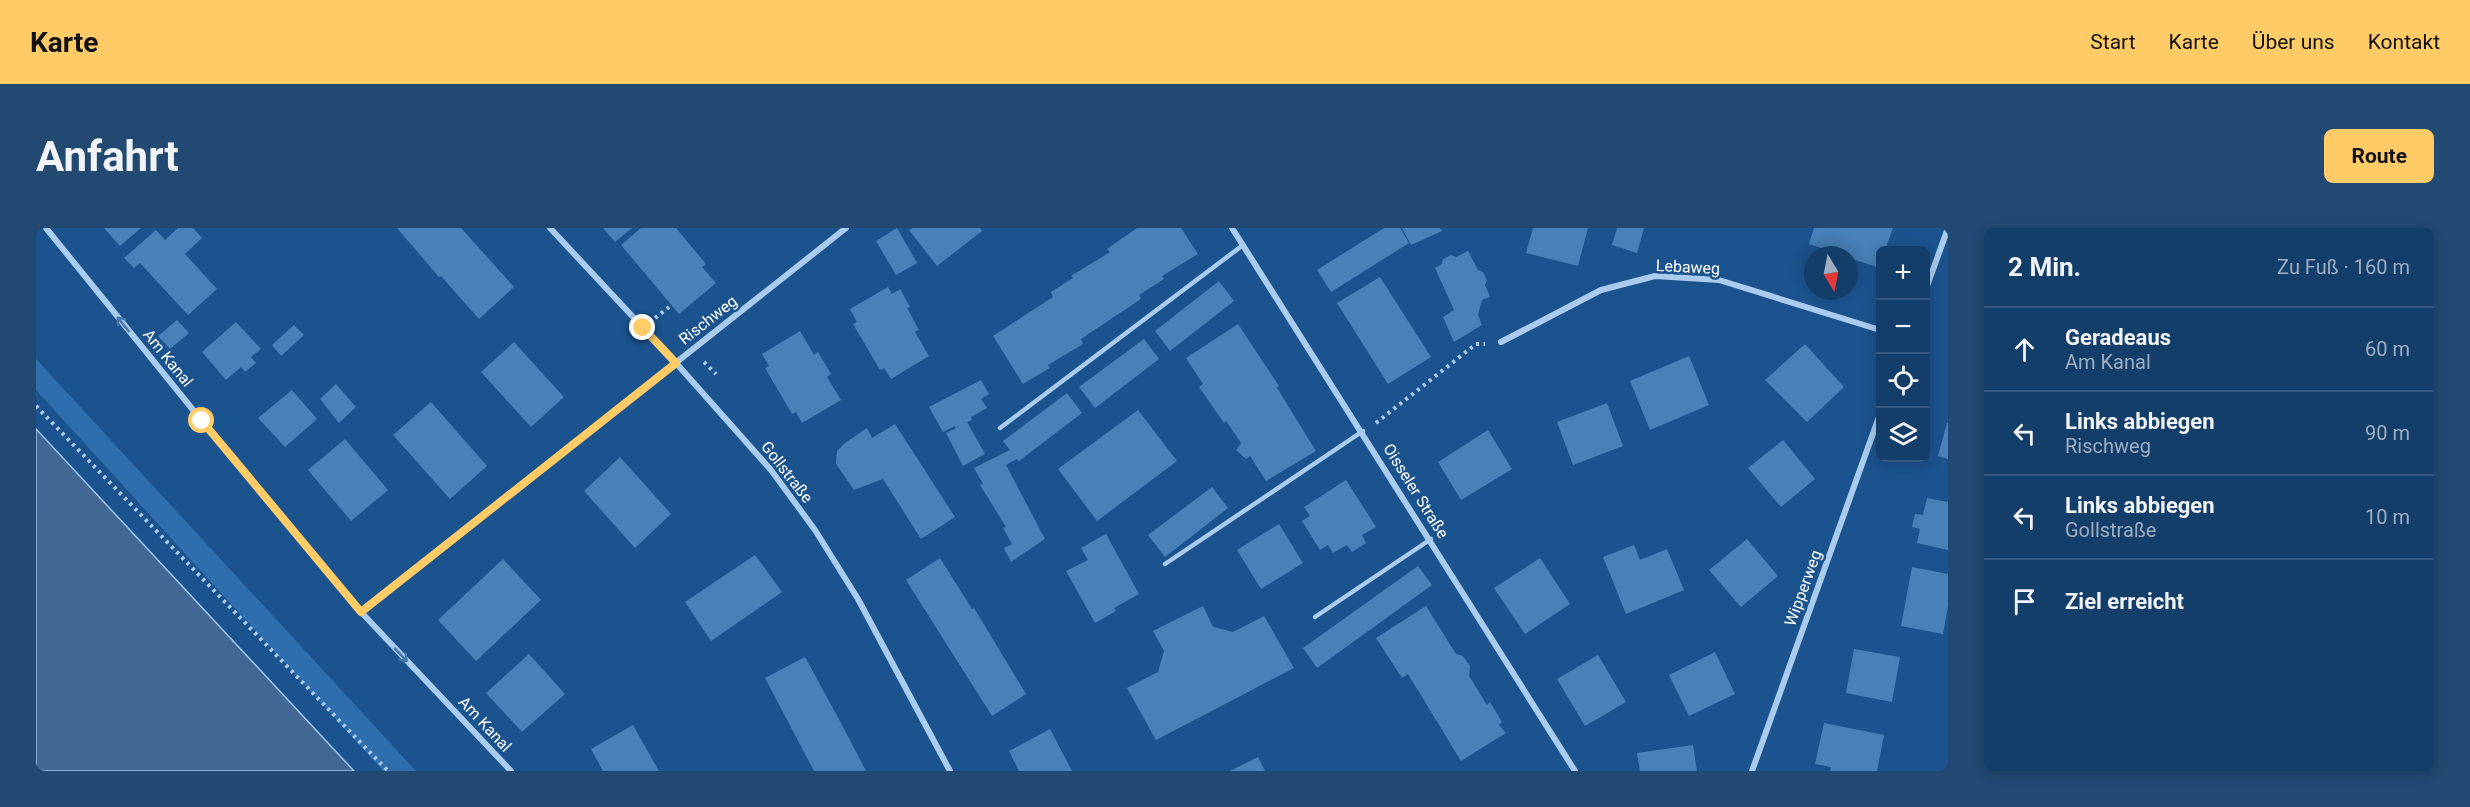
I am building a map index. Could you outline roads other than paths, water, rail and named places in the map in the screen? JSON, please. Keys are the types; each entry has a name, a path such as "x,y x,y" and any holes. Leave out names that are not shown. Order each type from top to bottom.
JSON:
{"street":[{"name":"Am Kanal","path":"46,228 361,612 511,771"},
{"name":"Gollstraße","path":"550,228 676,363 771,470 815,530 858,599 950,771"},
{"name":"Rischweg","path":"361,612 846,228"},
{"name":"Oisseler Straße","path":"1232,228 1363,431 1575,771"},
{"path":"1930,278 1948,228"},
{"name":"Lebaweg","path":"1501,342 1601,290 1655,276 1719,280 1876,328"},
{"name":"Wipperweg","path":"1752,771 1876,428"}],"lane":[{"path":"1000,428 1243,245"},
{"path":"1164,564 1363,431"},
{"path":"1315,617 1431,539"}]}
